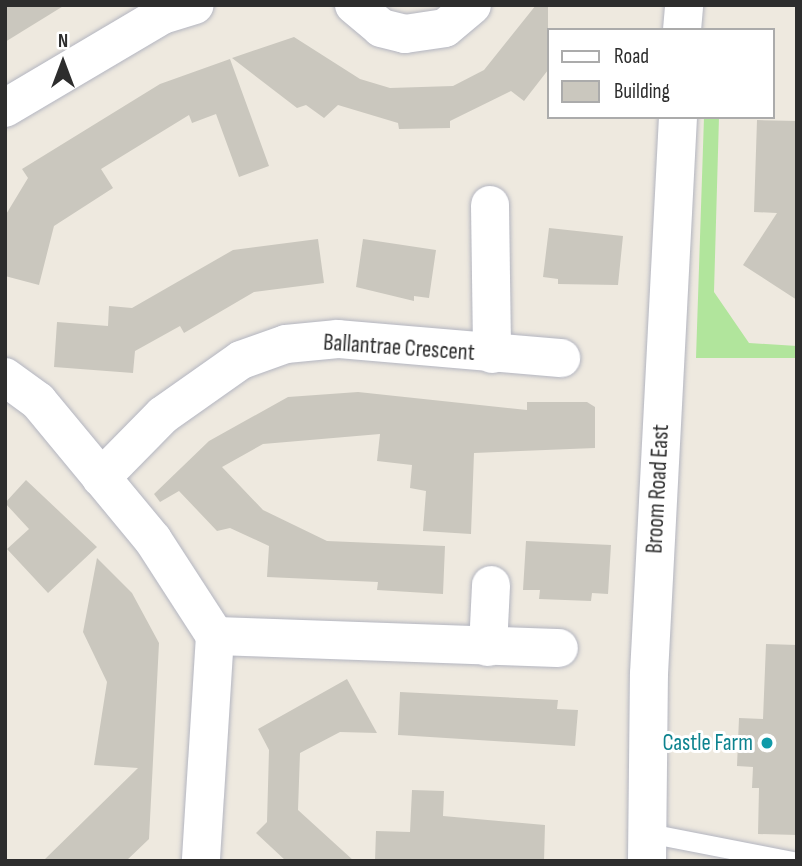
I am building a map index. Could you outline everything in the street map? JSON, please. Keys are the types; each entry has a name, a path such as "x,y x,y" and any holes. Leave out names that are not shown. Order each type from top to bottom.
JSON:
{"street":[{"path":"5,108 162,15 195,5"},
{"path":"354,5 381,28 405,34 445,28 472,5"},
{"path":"682,28 684,5"},
{"name":"Broom Road East","path":"648,847 649,674 678,119"},
{"name":"Ballantrae Crescent","path":"490,205 492,354"},
{"name":"Ballantrae Crescent","path":"101,478 163,415 241,360 286,344 338,339 561,358"},
{"path":"5,377 38,401 153,540 215,636 201,861"},
{"path":"488,647 491,585"},
{"path":"215,636 559,648"}],"lane":[{"path":"648,847 792,861"}],"green space":[{"path":"704,119 719,119 714,292 749,343 797,346 797,358 696,358"}],"building":[{"path":"5,5 65,5 5,42"},
{"path":"536,5 548,5 546,73 524,101 511,91 450,121 450,128 399,129 398,123 338,105 324,118 306,105 297,108 232,58 294,37 360,79 390,88 453,86 484,70"},
{"path":"230,59 269,166 239,177 216,114 192,123 189,115 101,169 113,188 54,226 39,285 5,276 5,216 28,178 22,169 160,84"},
{"path":"757,120 797,121 797,300 743,265 777,213 754,212"},
{"path":"549,228 623,236 618,285 558,284 558,279 543,277"},
{"path":"318,239 324,283 254,292 184,333 180,326 135,351 133,373 54,367 57,322 108,326 109,306 132,308 233,250"},
{"path":"363,239 436,250 429,298 414,296 414,301 356,287"},
{"path":"358,392 527,410 527,402 587,402 595,407 595,448 474,453 471,534 423,531 426,491 410,488 412,465 377,461 380,434 263,444 222,467 263,510 327,541 445,546 443,594 377,590 378,582 267,577 269,546 230,528 217,531 179,491 160,502 154,494 209,441 288,397"},
{"path":"26,480 97,547 48,593 7,549 29,529 5,503"},
{"path":"526,541 611,545 608,594 592,593 591,601 539,599 540,590 523,590"},
{"path":"97,558 132,593 159,643 149,839 126,861 43,861 138,768 94,765 107,682 83,632"},
{"name":"Castle Farm","path":"766,644 797,645 797,835 758,834 759,788 752,788 753,767 737,766 739,718 763,719"},
{"path":"347,679 377,733 340,732 300,753 298,810 354,861 286,861 256,833 267,822 269,750 258,729"},
{"path":"400,692 558,700 557,709 578,710 575,746 398,735"},
{"path":"412,790 444,791 443,816 545,825 544,861 375,861 376,831 410,832"}],"place":[{"name":"Castle Farm","path":"767,743"}]}
